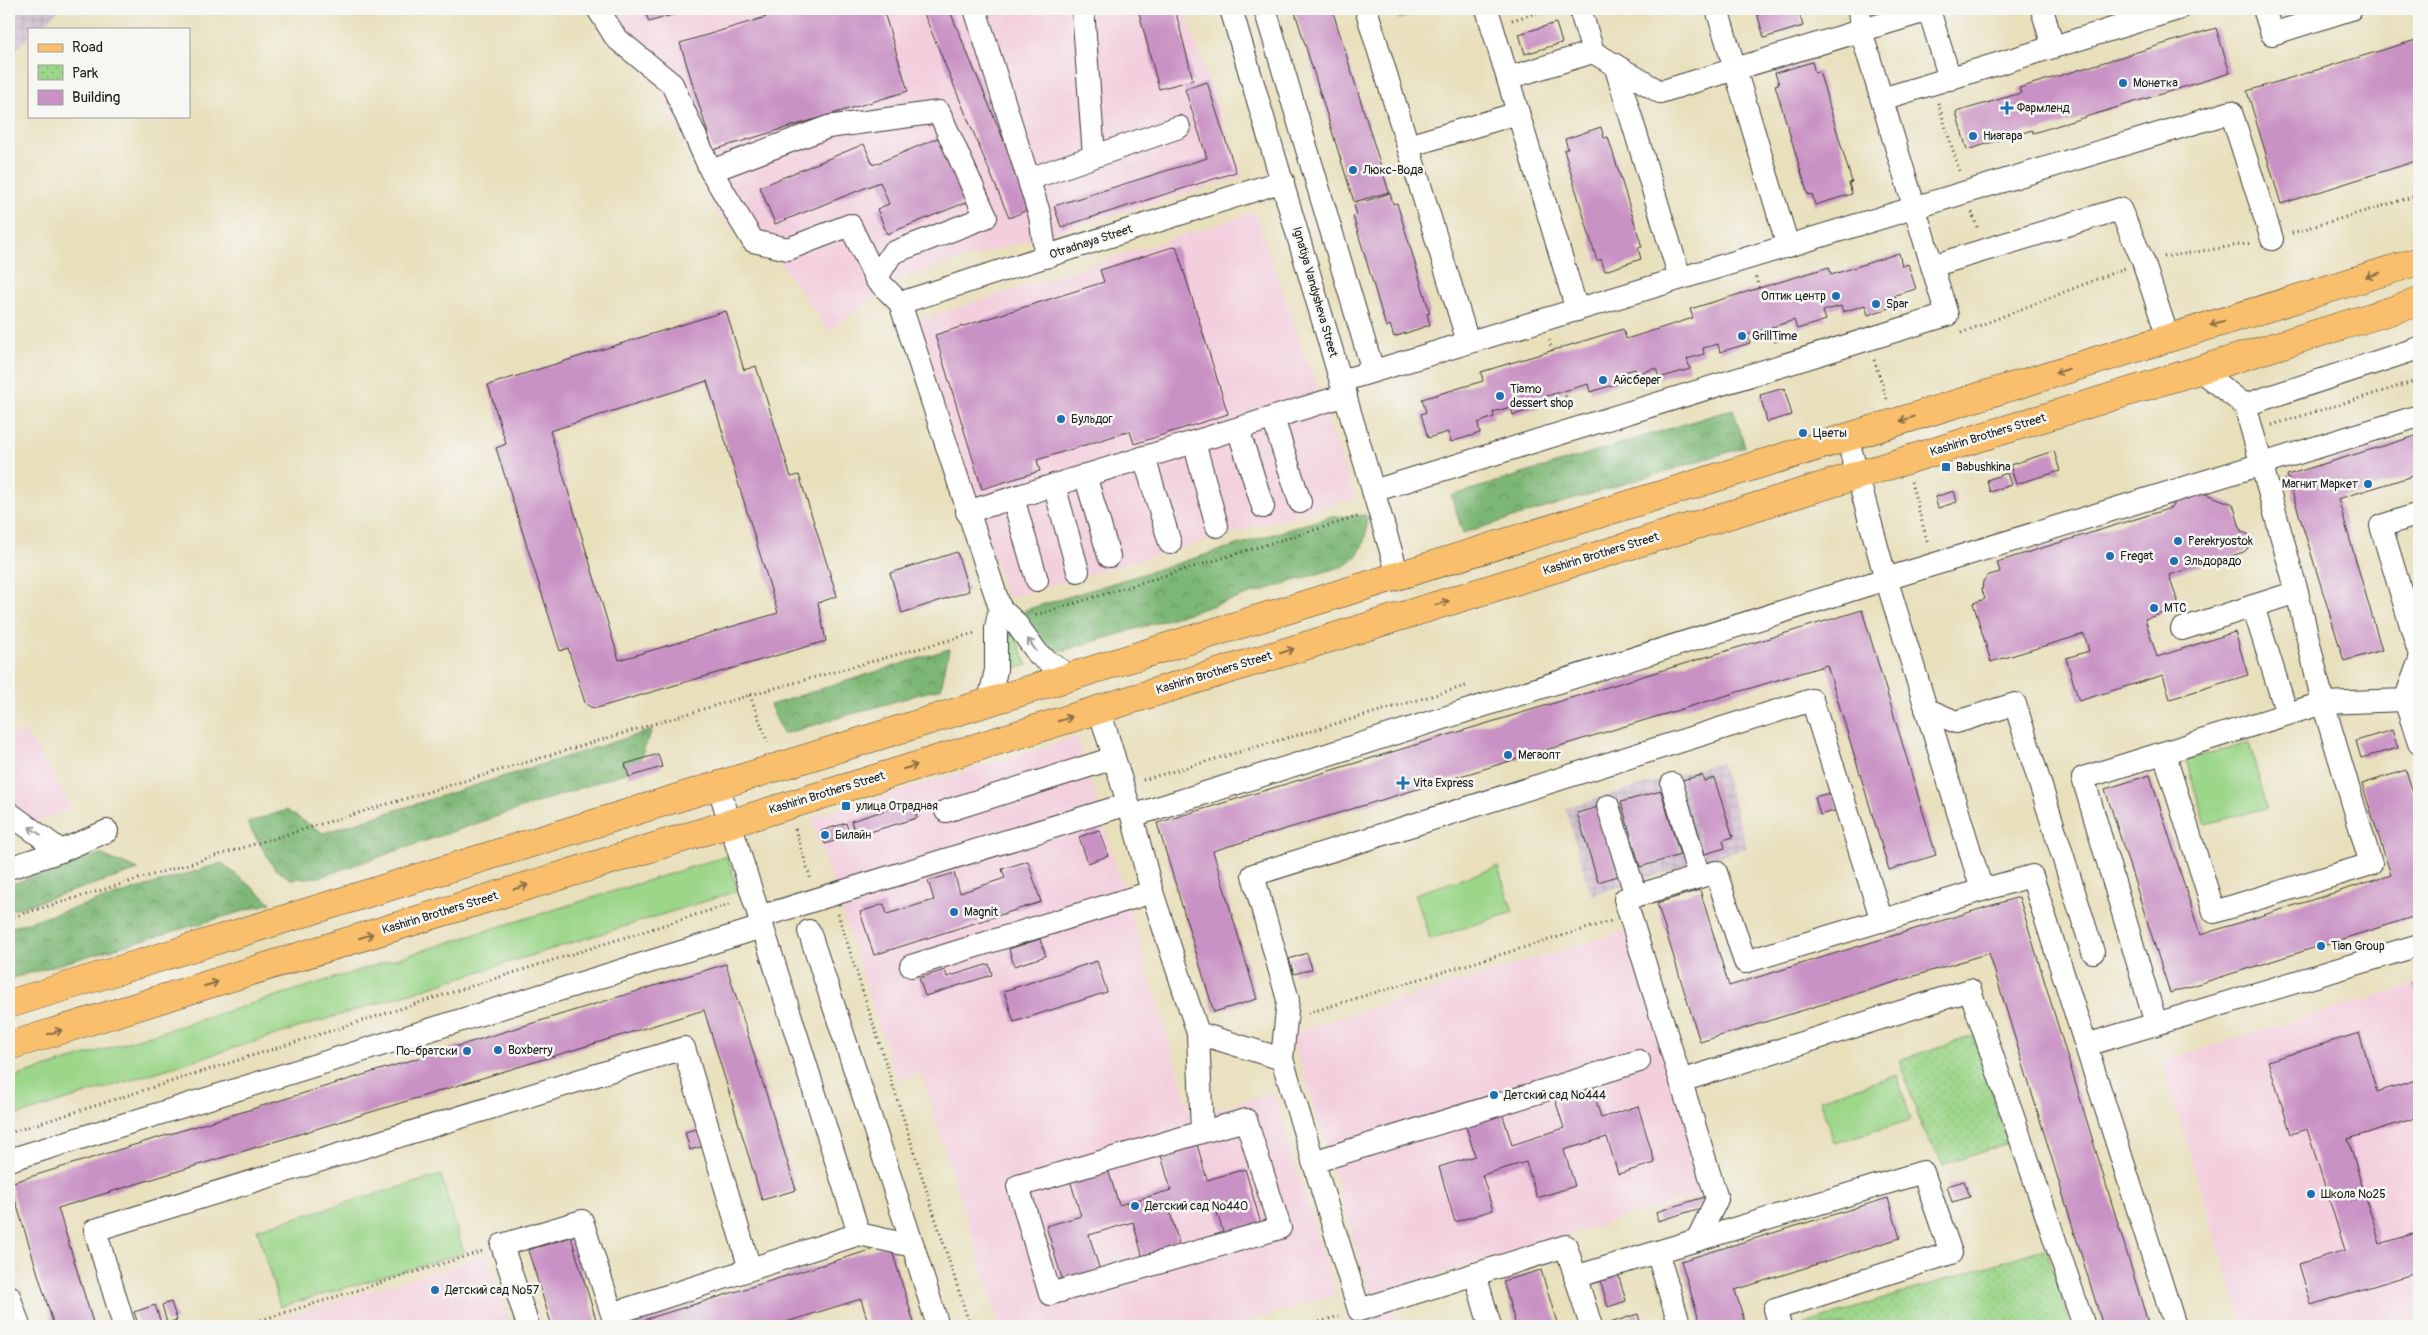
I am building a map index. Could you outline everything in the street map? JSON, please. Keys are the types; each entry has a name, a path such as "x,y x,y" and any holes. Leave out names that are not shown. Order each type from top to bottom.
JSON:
{"main road":[{"path":"9,1004 2419,261"},
{"name":"Kashirin Brothers Street","path":"9,1046 729,822 2419,302"}],"street":[{"path":"598,9 616,38 672,84 711,171 753,241 788,249 850,225 876,278 900,303 967,512 1004,619 1039,656 1069,676"},
{"path":"975,9 1040,216 1046,256"},
{"path":"1083,9 1094,156"},
{"name":"Ignatiya Vandysheva Street","path":"1231,9 1398,575"},
{"path":"1265,9 1373,371"},
{"path":"1366,9 1468,342"},
{"path":"1580,9 1593,52 1660,92 1929,10 1941,81"},
{"path":"1717,9 1788,246"},
{"path":"1376,501 1947,315 1861,31 1859,9"},
{"path":"2042,9 2053,47"},
{"path":"1882,99 2178,9"},
{"path":"2264,9 2272,34 2340,10"},
{"path":"1490,18 1577,310"},
{"path":"1508,78 1593,52"},
{"path":"1615,65 1680,278"},
{"path":"711,171 828,127 939,112 986,217 892,253 876,278"},
{"path":"967,512 1272,418 1343,388 1373,371 2231,112 2272,239"},
{"path":"1408,146 1518,113"},
{"path":"1029,179 1179,127"},
{"name":"Otradnaya Street","path":"900,303 1282,181"},
{"path":"1289,205 1321,194"},
{"path":"1932,266 2120,209 2143,261 2168,338"},
{"path":"2245,405 2419,348"},
{"path":"2164,753 2214,912 2371,864 2323,703 2297,592 2254,431 2245,405 2199,370"},
{"path":"9,1160 760,922 832,895 1130,810 2262,466 2419,416"},
{"path":"1272,418 1300,502"},
{"path":"1238,428 1263,507"},
{"path":"1846,437 1886,579 1982,890"},
{"path":"1194,442 1217,526"},
{"path":"1144,457 1170,543"},
{"path":"1085,475 1109,556"},
{"path":"1054,485 1078,571"},
{"path":"1013,498 1037,580"},
{"path":"2419,514 2381,526 2419,652"},
{"path":"2182,629 2297,592"},
{"path":"2253,606 2287,714"},
{"path":"989,701 1004,619"},
{"path":"2419,662 2405,700 2419,743"},
{"path":"1591,1326 1566,1246 1359,1310 1282,1059 1288,1000 1253,875 1812,700 1882,921"},
{"path":"2156,1024 2082,778 2323,703 2405,700"},
{"path":"1926,709 1956,722 2015,704 2093,952"},
{"path":"1099,709 1130,810 1152,892 1198,1033 1202,1132"},
{"path":"946,812 1114,758"},
{"path":"1672,784 1699,877"},
{"path":"718,785 860,1234"},
{"path":"1608,806 1680,1081 1717,1199 1697,1240"},
{"path":"9,813 61,851"},
{"path":"9,868 61,851 108,831"},
{"path":"1633,905 1699,877 1716,872 1745,962 2032,876 2175,1326"},
{"path":"911,966 1152,892"},
{"path":"809,931 938,1326"},
{"path":"2086,1045 2419,944"},
{"path":"1680,1081 1970,990 2084,1326"},
{"path":"1198,1033 1282,1059"},
{"path":"124,1326 95,1230 684,1048 750,1269"},
{"path":"1313,1162 1639,1061"},
{"path":"1246,1120 1280,1228 1050,1294 1018,1186 1202,1132 1246,1120"},
{"path":"1575,1277 1923,1172 1951,1254 1774,1310 1780,1326"},
{"path":"528,1326 502,1245 582,1221 612,1314 860,1234 913,1246"},
{"path":"1657,1252 1680,1326"},
{"path":"1475,1274 1490,1326"},
{"path":"9,1296 19,1326"}],"path":[{"path":"1490,18 1550,9"},
{"path":"1941,81 1966,192 1984,250"},
{"path":"1954,335 2143,261 2272,239 2419,195"},
{"path":"1746,279 1765,274"},
{"path":"1756,276 1759,288"},
{"path":"1552,351 1548,340 1558,337"},
{"path":"1864,362 1882,357"},
{"path":"2254,431 2419,380"},
{"path":"9,918 1004,619 1376,501"},
{"path":"810,879 832,895 970,1326"},
{"path":"1286,1020 1633,905"},
{"path":"242,1326 502,1245"},
{"path":"1305,1326 1359,1310"}],"shaded area":[{"path":"9,9 60,9 39,28 28,28 28,38 9,55"},
{"path":"589,9 1184,9 1243,177 898,279 830,331 774,254 751,246 715,211 659,88"},
{"path":"1255,212 1355,498 1007,598 916,321"},
{"path":"9,733 25,733 43,757 72,810 9,831"},
{"path":"1077,737 1192,1117 1273,1092 1336,1294 1234,1326 1000,1326 921,1073 897,1080 811,818"},
{"path":"1721,762 1747,848 1591,895 1565,808"},
{"name":"Детский сад №444","path":"1628,930 1708,1192 1371,1295 1291,1033"},
{"name":"Школа №25","path":"2419,983 2419,1326 2242,1326 2162,1061"},
{"name":"Детский сад №57","path":"488,1255 510,1326 256,1326"},
{"path":"1392,1306 1398,1326 1327,1326"}],"green space":[{"path":"1396,9 1433,9 1399,19"},
{"path":"1733,409 1745,447 1463,533 1451,496"},
{"path":"1366,515 1366,531 1363,545 1356,556 1344,566 1066,650 1054,651 1045,649 1022,615 1025,610 1329,517"},
{"path":"1008,635 1015,636 1027,665 1011,670 1003,640"},
{"path":"949,649 941,688 783,734 770,705"},
{"path":"652,730 636,769 320,877 291,879 275,869 247,823 286,810 323,833"},
{"path":"2249,742 2267,808 2205,824 2186,760"},
{"path":"100,854 139,870 9,911 9,885"},
{"path":"727,856 738,891 9,1118 9,1079"},
{"path":"222,863 271,903 9,979 9,928"},
{"path":"1498,867 1513,912 1430,939 1415,894"},
{"path":"1973,1036 2008,1143 1943,1165 1921,1125 1899,1060"},
{"path":"1897,1075 1911,1120 1834,1143 1820,1099"},
{"path":"441,1175 464,1253 280,1307 257,1229"},
{"path":"2046,1248 2071,1326 1798,1326"}],"building":[{"path":"644,9 691,9 649,22"},
{"path":"763,9 883,9 908,91 713,150 680,43 766,17"},
{"path":"922,9 949,9 1032,208 1009,218"},
{"path":"1138,9 1175,9 1193,80 1159,89"},
{"path":"1294,9 1332,9 1389,192 1354,202"},
{"path":"1756,9 1798,9 1803,26 1764,38"},
{"path":"1960,9 1972,9 1961,13"},
{"path":"1556,23 1562,43 1525,54 1519,34"},
{"path":"2216,28 2230,73 2033,133 2032,130 1967,150 1956,112 2021,93 2019,88"},
{"path":"2419,39 2419,160 2281,204 2247,91"},
{"path":"1812,62 1815,73 1819,71 1852,182 1849,183 1852,194 1815,205 1812,194 1808,195 1775,85 1779,84 1775,73"},
{"path":"1207,82 1236,172 1061,227 1054,206 1207,158 1185,89"},
{"path":"1601,127 1604,138 1608,137 1642,247 1638,248 1641,259 1605,271 1601,259 1597,261 1564,150 1568,149 1565,139"},
{"path":"945,135 972,200 887,234 877,209 889,204 880,182 775,224 760,187 864,144 873,165"},
{"path":"1390,193 1393,204 1397,203 1430,313 1427,314 1430,325 1394,337 1390,325 1386,327 1353,216 1357,215 1354,205"},
{"path":"1176,246 1228,414 1134,444 1130,431 1037,460 1040,471 982,489 935,335 1104,282 1100,270"},
{"path":"1899,253 1902,266 1908,264 1916,289 1895,295 1898,305 1868,315 1865,305 1843,312 1841,306 1823,311 1826,320 1797,329 1794,320 1747,335 1750,343 1720,352 1718,344 1703,348 1704,354 1687,359 1690,369 1659,378 1656,368 1637,374 1635,369 1617,374 1620,383 1590,392 1588,384 1540,398 1543,406 1513,415 1511,407 1493,412 1494,417 1478,423 1480,433 1451,442 1448,432 1428,438 1421,414 1426,412 1422,399 1483,381 1481,372 1623,329 1626,339 1693,318 1690,309 1829,267 1831,275"},
{"path":"726,311 744,370 756,366 791,477 799,475 837,596 818,603 826,641 597,708 590,707 585,703 568,648 560,651 496,448 506,444 488,385","holes":["707,381 778,613 619,660 550,431"]},
{"path":"1784,388 1792,415 1767,422 1760,395"},
{"path":"2419,435 2419,474 2338,499 2382,650 2344,661 2287,475"},
{"path":"2054,451 2060,471 2016,484 2010,465"},
{"path":"2007,473 2011,485 1990,492 1987,480"},
{"path":"1954,491 1957,502 1938,508 1935,497"},
{"path":"2203,493 2233,504 2241,531 2249,535 2251,545 2244,552 2169,575 2180,608 2145,619 2157,657 2235,632 2248,675 2170,699 2163,675 2079,701 2066,658 2089,651 2084,634 1991,662 1973,603 1985,599 1982,590 1983,581 1989,575 2000,572 1997,562 2171,508 2176,500"},
{"path":"957,552 969,591 902,613 890,573"},
{"path":"1862,610 1936,855 1889,870 1827,665 1213,851 1257,999 1214,1012 1157,823"},
{"path":"2392,730 2398,748 2361,758 2356,741"},
{"path":"658,754 662,767 629,777 625,764"},
{"path":"2406,770 2419,812 2419,915 2170,993 2105,789 2150,775 2200,935 2391,875 2362,784"},
{"path":"1702,775 1704,781 1714,778 1733,837 1723,840 1725,848 1705,854 1682,780"},
{"path":"1661,791 1680,855 1640,867 1621,802"},
{"path":"1833,792 1838,810 1820,815 1815,797"},
{"path":"912,802 917,818 856,836 851,821"},
{"path":"1598,807 1618,876 1598,882 1577,813"},
{"path":"846,823 850,836 825,844 821,831"},
{"path":"1099,830 1108,856 1088,863 1079,837"},
{"path":"1028,861 1041,902 874,955 860,912 884,904 887,914 934,900 928,881 954,873 960,893 1005,878 1002,869"},
{"path":"1700,890 1729,986 2019,897 2149,1326 2103,1326 1989,953 1700,1042 1657,903"},
{"path":"1040,939 1046,956 1014,966 1009,949"},
{"path":"1307,953 1312,969 1294,974 1289,959"},
{"path":"1097,961 1107,992 1014,1022 1004,991"},
{"path":"726,964 796,1190 762,1200 704,1010 58,1208 94,1326 54,1326 10,1183"},
{"path":"989,964 992,975 925,996 919,978 945,970 947,977"},
{"path":"2419,983 2419,1001 2414,985"},
{"path":"2359,1033 2377,1092 2419,1079 2419,1117 2348,1139 2380,1244 2419,1232 2419,1272 2311,1305 2299,1264 2345,1250 2307,1129 2291,1134 2268,1061"},
{"path":"1591,1082 1601,1118 1638,1106 1655,1163 1618,1174 1607,1137 1564,1150 1575,1186 1537,1198 1526,1162 1482,1175 1493,1210 1455,1222 1439,1167 1475,1156 1464,1120 1501,1109 1512,1145 1564,1128 1553,1093"},
{"path":"699,1128 704,1146 690,1150 685,1132"},
{"path":"1197,1144 1207,1180 1245,1169 1261,1224 1224,1235 1213,1200 1170,1212 1180,1247 1143,1258 1133,1222 1089,1235 1100,1271 1063,1282 1046,1226 1081,1216 1070,1180 1108,1169 1119,1205 1171,1190 1161,1155"},
{"path":"1964,1181 1970,1197 1952,1202 1947,1186"},
{"path":"1708,1196 1711,1205 1658,1221 1656,1212"},
{"path":"1888,1198 1900,1238 1735,1290 1746,1326 1701,1326 1681,1261"},
{"path":"571,1237 598,1326 552,1326 528,1250"},
{"path":"890,1244 915,1326 869,1326 861,1299 773,1326 624,1326"},
{"path":"1616,1267 1626,1301 1608,1307 1598,1273"},
{"path":"1541,1270 1558,1326 1516,1326 1503,1281"},
{"path":"171,1302 177,1320 167,1323 162,1305"},
{"path":"155,1305 161,1323 139,1326 134,1312"},
{"path":"1638,1314 1641,1326 1611,1326 1610,1323"}],"place":[{"name":"Монетка","path":"2123,83"},
{"name":"Фармленд","path":"2007,108"},
{"name":"Ниагара","path":"1973,136"},
{"name":"Люкс-Вода","path":"1353,170"},
{"name":"Оптик центр","path":"1836,296"},
{"name":"Spar","path":"1876,304"},
{"name":"GrillTime","path":"1742,336"},
{"name":"Айсберег","path":"1603,380"},
{"name":"Tiamo dessert shop","path":"1500,396"},
{"name":"Бульдог","path":"1061,419"},
{"name":"Цветы","path":"1803,433"},
{"name":"Babushkina","path":"1946,467"},
{"name":"Магнит Маркет","path":"2368,484"},
{"name":"Perekryostok","path":"2178,541"},
{"name":"Fregat","path":"2110,556"},
{"name":"Эльдорадо","path":"2174,561"},
{"name":"МТС","path":"2154,608"},
{"name":"Мегаопт","path":"1508,755"},
{"name":"Vita Express","path":"1403,783"},
{"name":"улица Отрадная","path":"846,806"},
{"name":"Билайн","path":"825,835"},
{"name":"Magnit","path":"954,912"},
{"name":"Tian Group","path":"2321,946"},
{"name":"Boxberry","path":"498,1050"},
{"name":"По-братски","path":"467,1051"},
{"name":"Детский сад №444","path":"1494,1095"},
{"name":"Школа №25","path":"2311,1194"},
{"name":"Детский сад №440","path":"1135,1206"},
{"name":"Детский сад №57","path":"435,1290"}]}
